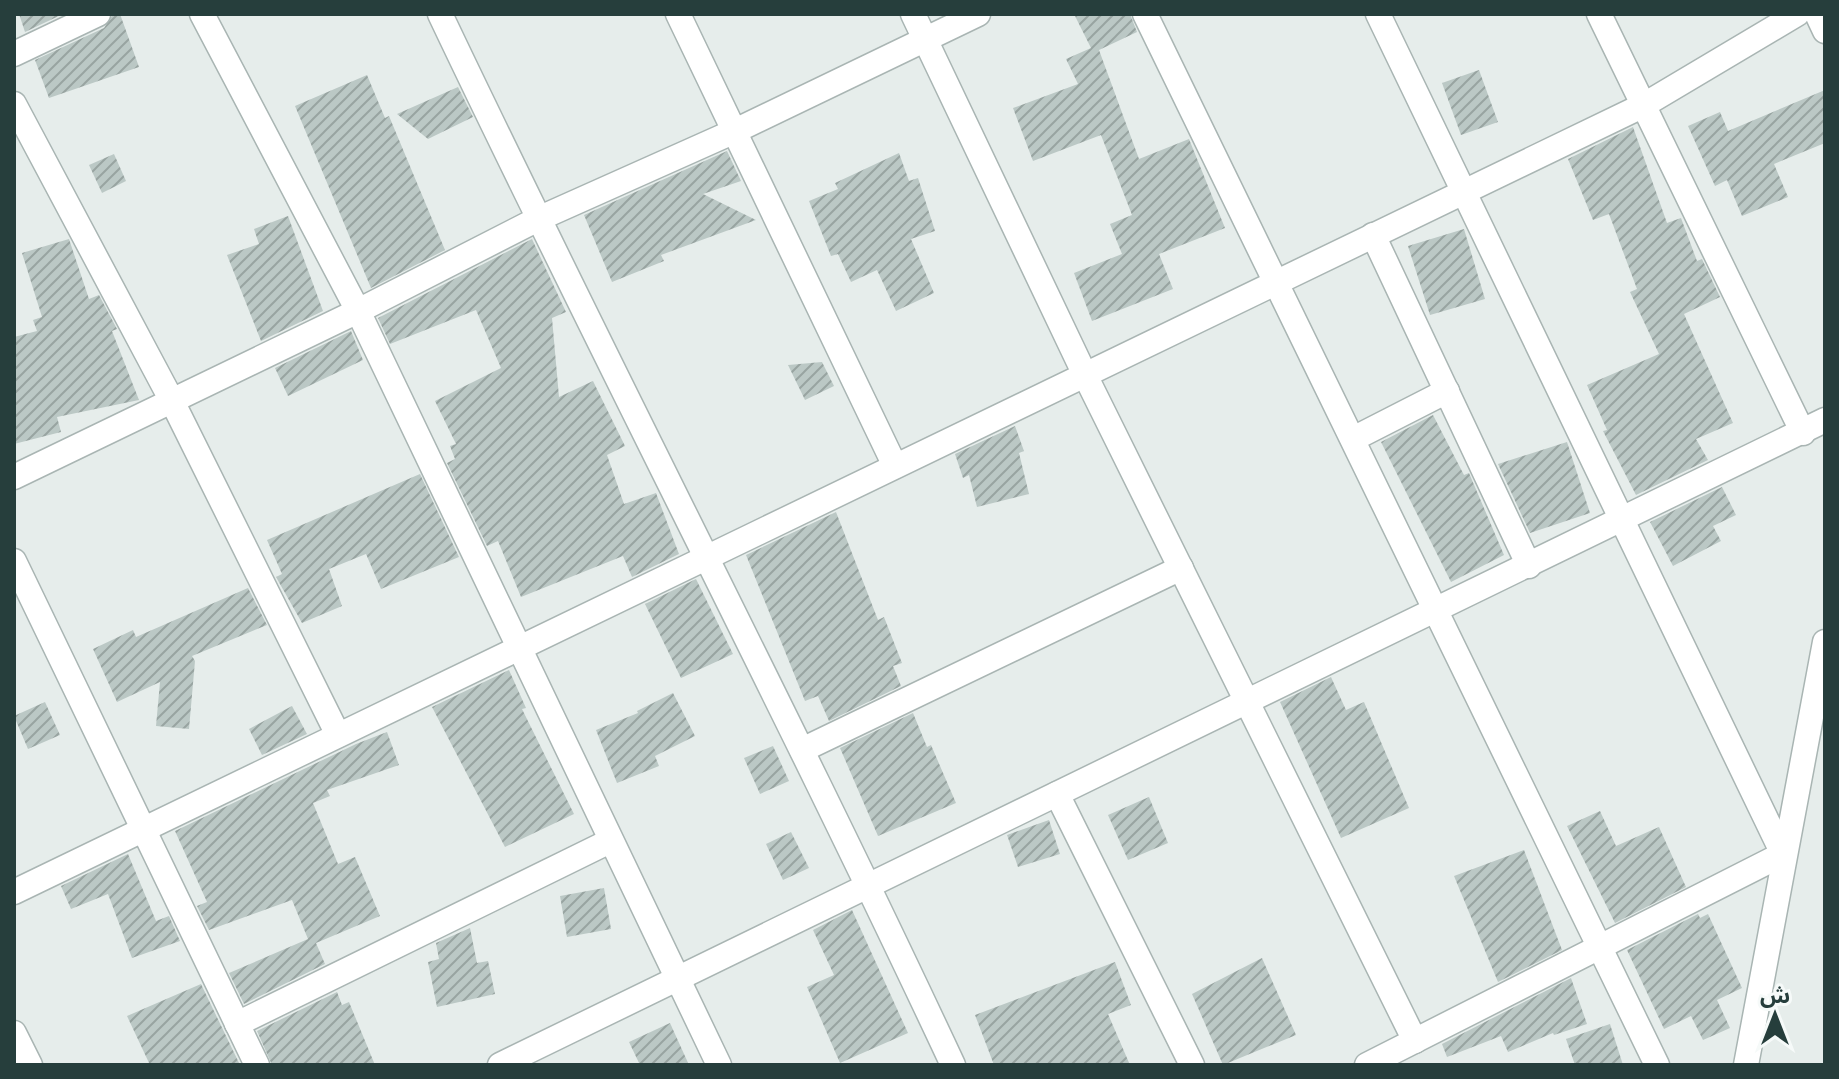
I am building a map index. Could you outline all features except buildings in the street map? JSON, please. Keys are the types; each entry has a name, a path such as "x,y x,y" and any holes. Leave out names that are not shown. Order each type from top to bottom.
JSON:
{"street":[{"path":"14,54 98,14"},
{"path":"202,14 358,311 719,1065"},
{"path":"440,14 538,219 869,886 953,1065"},
{"path":"678,14 895,466"},
{"path":"913,14 1085,375 1415,1041"},
{"path":"14,477 358,311 538,219 735,131 978,14"},
{"path":"1145,14 1657,1065"},
{"path":"1378,14 1783,854"},
{"path":"1599,14 1803,433"},
{"path":"14,892 1644,105 1797,14"},
{"path":"1817,14 1825,31"},
{"path":"14,104 172,401 338,735"},
{"path":"1373,235 1529,566"},
{"path":"1353,439 1447,391"},
{"path":"500,1065 1825,420"},
{"path":"14,561 257,1065"},
{"path":"802,750 1181,568"},
{"path":"1746,1065 1825,642"},
{"path":"1057,794 1192,1065"},
{"path":"237,1024 610,841"},
{"path":"1367,1065 1783,854"},
{"path":"14,1033 30,1065"}]}
